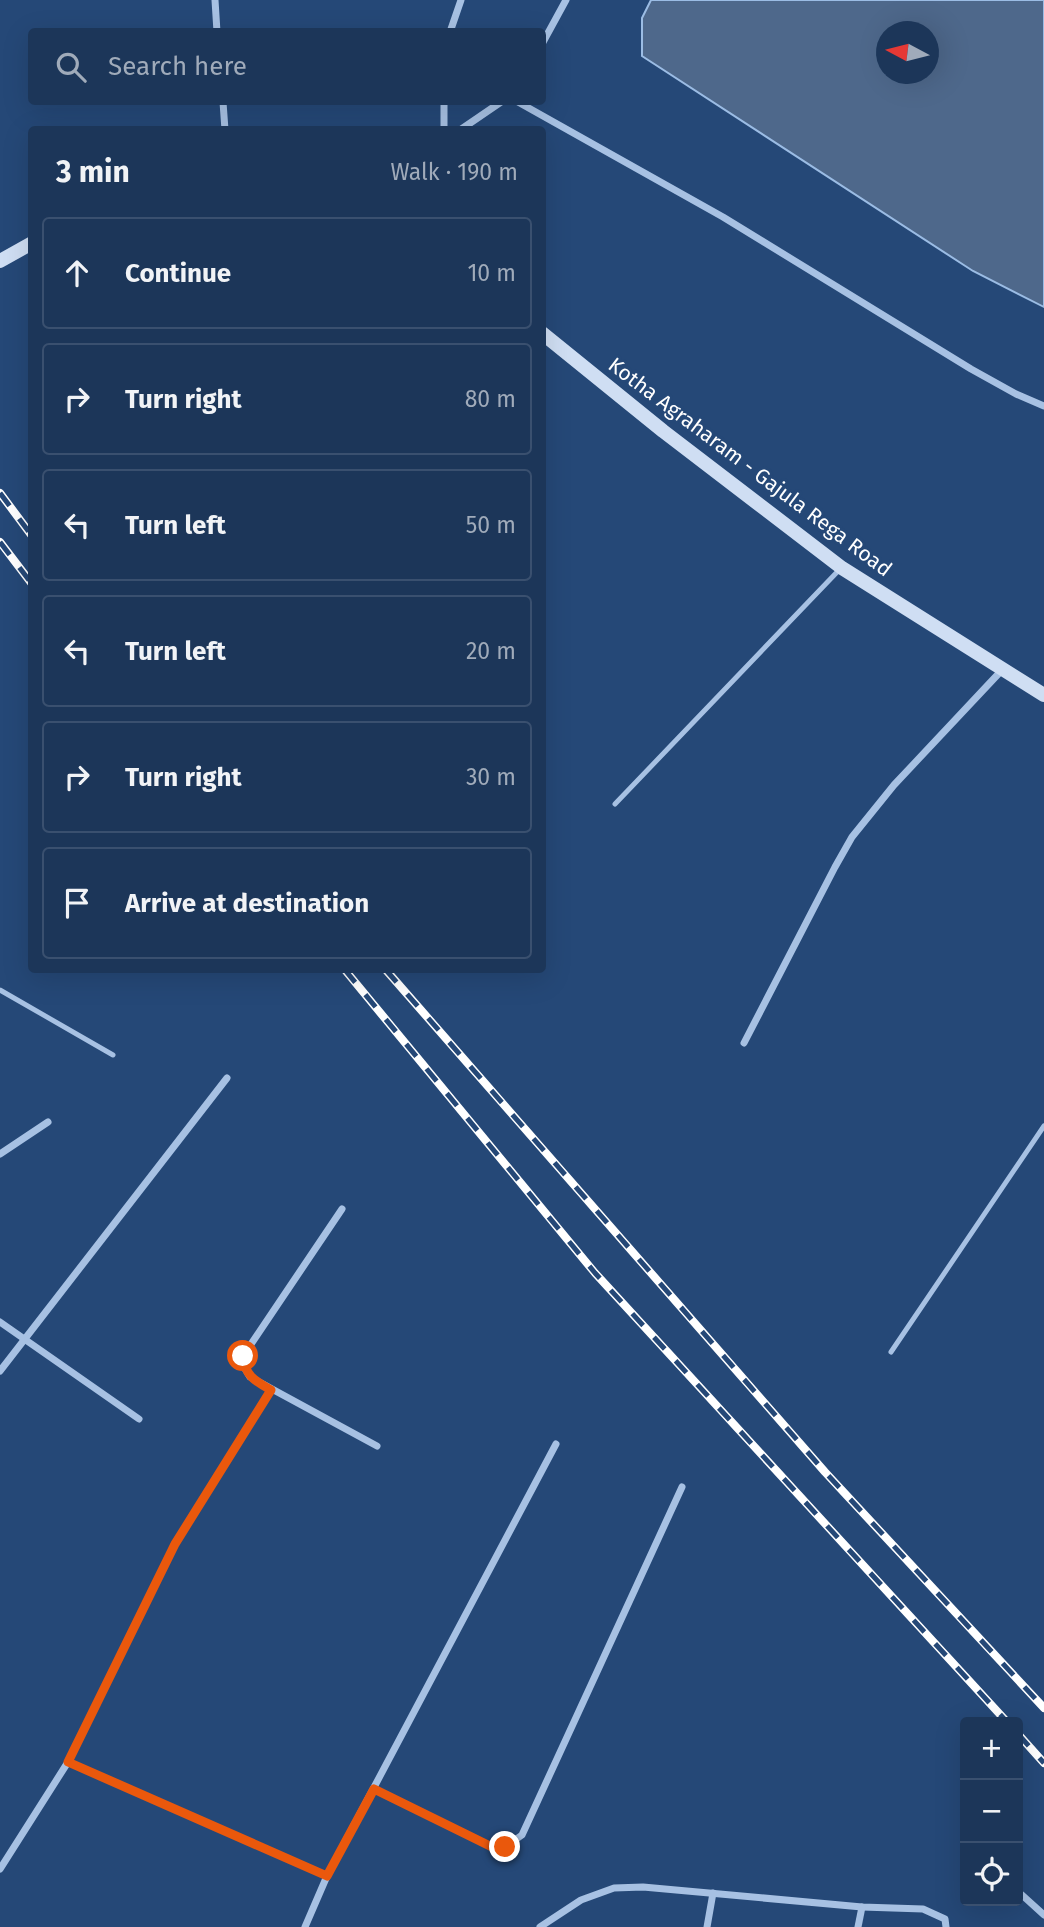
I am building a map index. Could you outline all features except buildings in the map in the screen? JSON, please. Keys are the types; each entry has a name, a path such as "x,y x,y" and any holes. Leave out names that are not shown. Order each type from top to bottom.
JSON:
{"main road":[{"path":"0,261 28,245"},
{"name":"Kotha Agraharam - Gajula Rega Road","path":"546,336 663,431 842,568 1044,695"},
{"path":"1030,685 1044,680"}],"street":[{"path":"215,0 217,28"},
{"path":"451,28 461,0"},
{"path":"546,37 566,0"},
{"path":"223,105 225,126"},
{"path":"444,105 444,126"},
{"path":"466,126 497,105"},
{"path":"523,105 723,217 971,369 1044,406"},
{"path":"744,1043 852,837 894,785 1003,669"},
{"path":"0,1371 227,1078"},
{"path":"0,1154 47,1122"},
{"path":"342,1209 243,1356 244,1367 250,1377 271,1390 377,1446"},
{"path":"0,1322 139,1419"},
{"path":"0,1869 68,1762 175,1544 271,1390"},
{"path":"305,1927 327,1876 556,1444"},
{"path":"374,1789 492,1847 505,1847 522,1835 682,1487"},
{"path":"68,1762 327,1876"},
{"path":"540,1927 581,1900 614,1888 643,1887 862,1908 923,1909 945,1919 946,1927"},
{"path":"707,1927 713,1893"},
{"path":"1023,1896 1044,1915"},
{"path":"858,1927 862,1908"}],"lane":[{"path":"615,804 842,568"},
{"path":"0,990 113,1055"},
{"path":"891,1352 1044,1126"}],"water":[{"path":"651,0 1044,0 1044,307 973,271 642,56 642,18"}],"railway":[{"path":"0,493 28,531"},
{"path":"0,542 28,579"},
{"path":"347,973 595,1273 1002,1717"},
{"path":"389,973 825,1472 1044,1708"},
{"path":"1023,1740 1044,1763"}],"route":[{"path":"243,1356 244,1367 250,1377 271,1390 175,1544 68,1762 327,1876 374,1789 492,1847 505,1847"}]}
